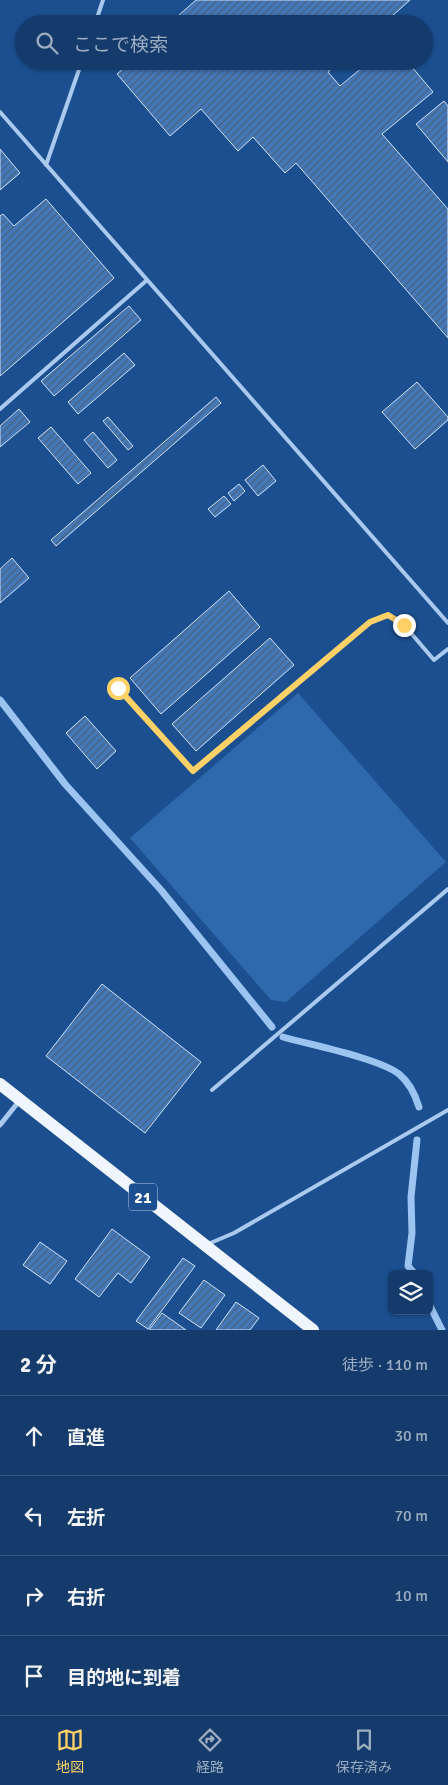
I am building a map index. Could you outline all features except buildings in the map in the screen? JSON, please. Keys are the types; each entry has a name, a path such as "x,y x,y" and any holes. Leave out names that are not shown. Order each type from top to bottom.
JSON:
{"main road":[{"name":"21","path":"0,1084 313,1330"}],"street":[{"path":"0,1125 20,1100"}],"lane":[{"path":"98,15 103,0"},
{"path":"46,165 79,70"},
{"path":"0,112 448,623"},
{"path":"0,409 147,280"},
{"path":"118,688 193,771 370,622 388,615 404,625 434,660 448,649"},
{"path":"212,1090 448,889"},
{"path":"207,1245 234,1233 448,1110"}],"shaded area":[{"path":"298,693 446,862 286,1002 271,1000 130,838"}],"waterway":[{"path":"0,700 65,784 161,890 272,1027"},
{"path":"283,1037 344,1052 389,1068 406,1081 414,1093 419,1107"},
{"path":"412,1270 408,1266 412,1233 411,1197 417,1140"},
{"path":"433,1312 442,1330"}],"route":[{"path":"118,688 193,771 370,622 388,615 404,625"}]}
